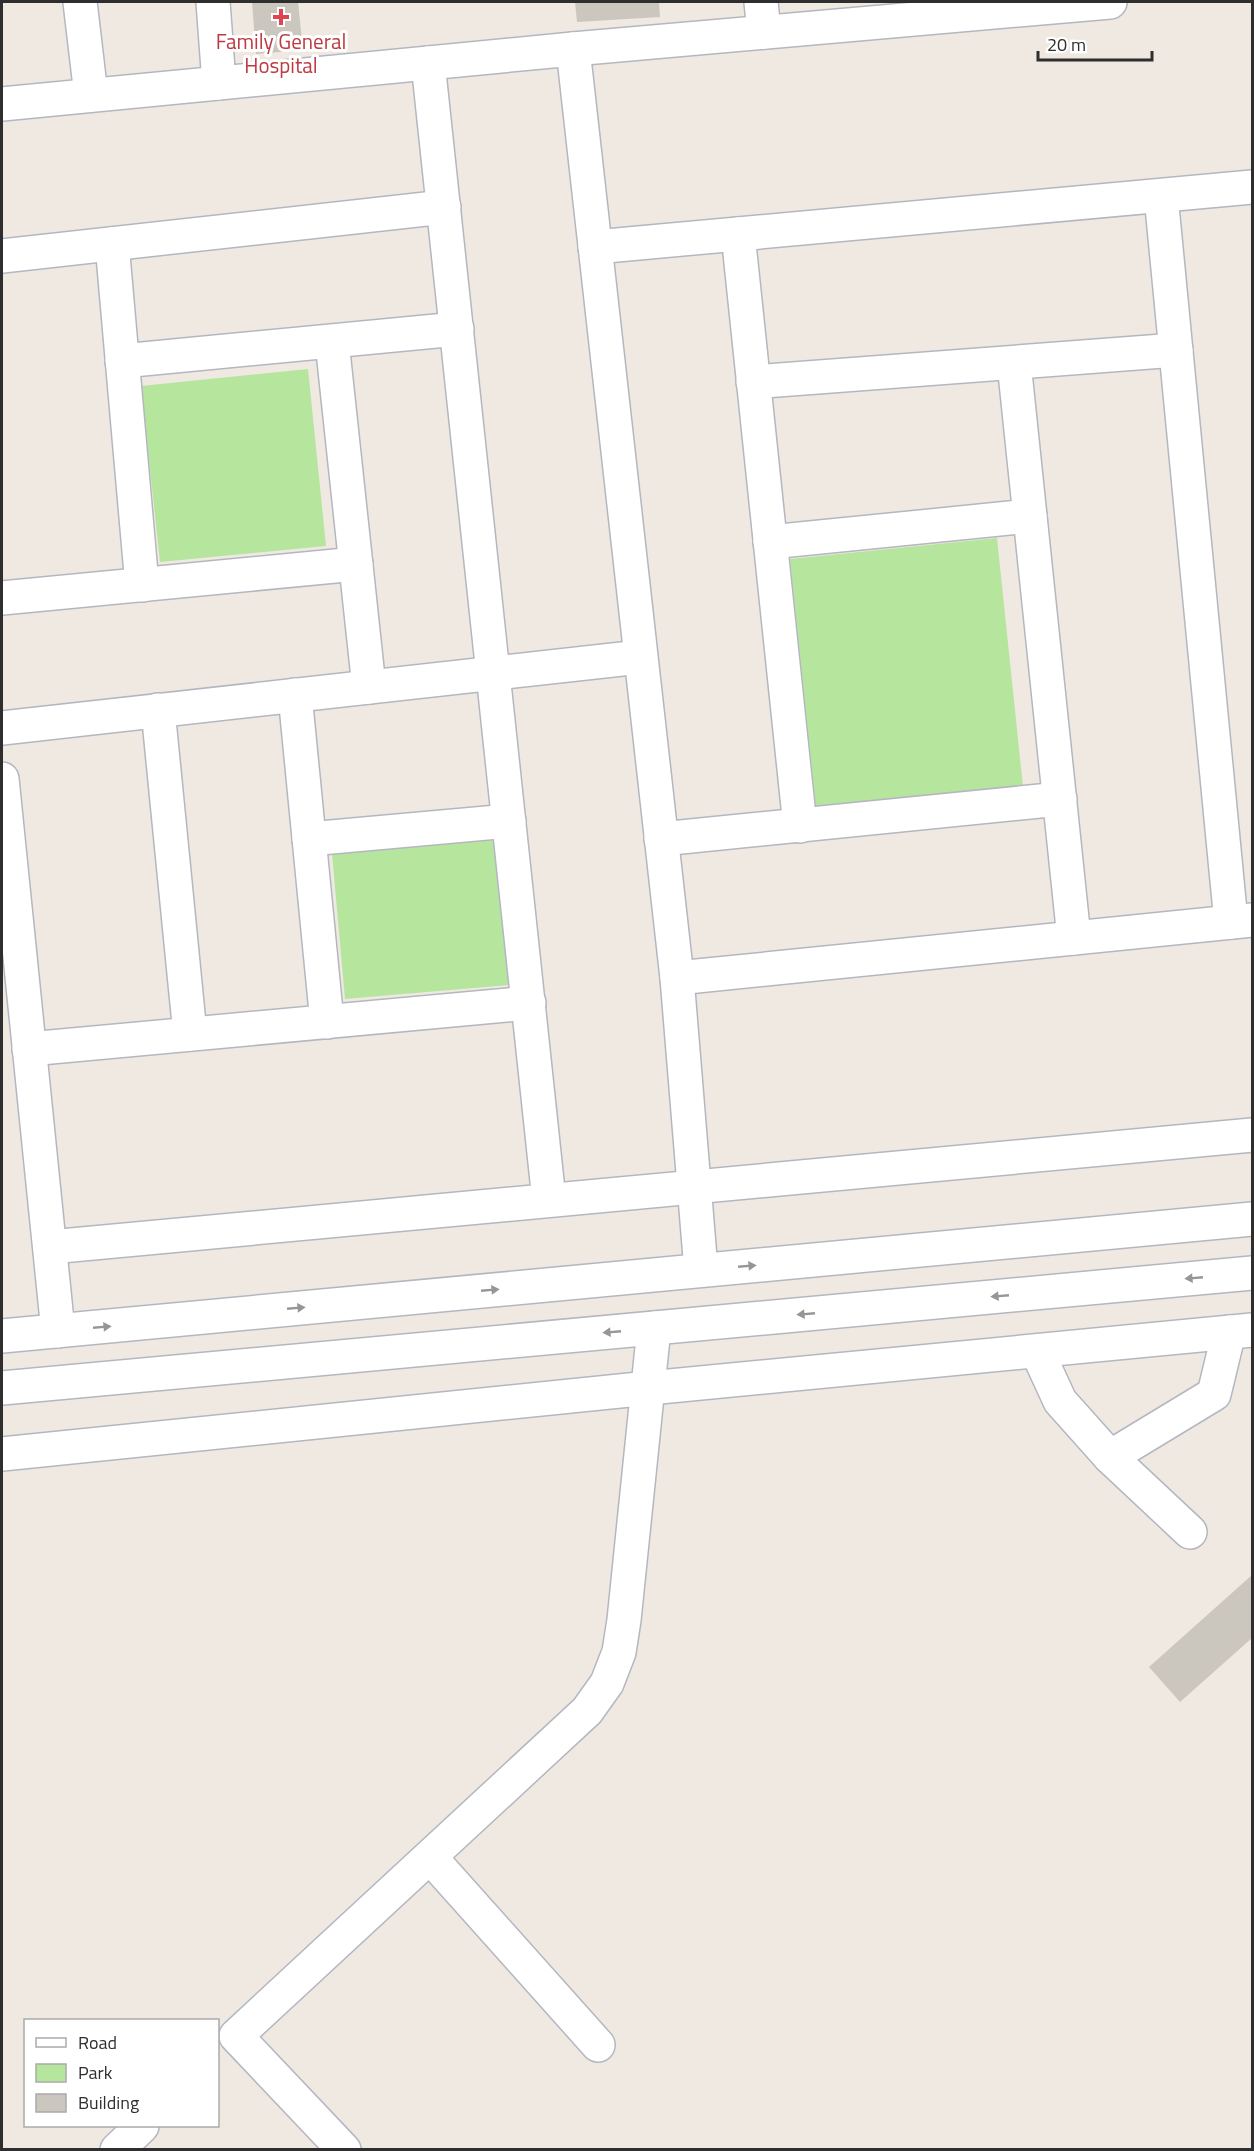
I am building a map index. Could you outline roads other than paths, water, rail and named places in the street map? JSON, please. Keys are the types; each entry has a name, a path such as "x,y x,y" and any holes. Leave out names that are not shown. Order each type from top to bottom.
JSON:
{"street":[{"path":"80,2 91,95"},
{"path":"213,2 219,83"},
{"path":"2,104 573,49 763,17 1110,2"},
{"path":"573,49 676,978 701,1270"},
{"path":"428,63 549,1200"},
{"path":"595,247 1252,188"},
{"path":"676,978 1242,921 1176,350 1161,196"},
{"path":"2,256 444,207"},
{"path":"738,234 800,826"},
{"path":"112,244 142,585"},
{"path":"122,361 457,329"},
{"path":"332,342 369,687"},
{"path":"753,382 1176,350"},
{"path":"1014,363 1074,938"},
{"path":"770,542 1030,516"},
{"path":"2,598 356,564"},
{"path":"2,728 640,657"},
{"path":"295,695 327,1022"},
{"path":"158,710 190,1034"},
{"path":"2,779 58,1331"},
{"path":"661,839 1059,799"},
{"path":"309,838 509,821"},
{"path":"29,1049 529,1003"},
{"path":"50,1247 1252,1135"},
{"path":"2,1336 1252,1219"},
{"path":"2,1388 1252,1273"},
{"path":"344,2150 227,2045 587,1711 608,1683 619,1652 624,1620 654,1328"},
{"path":"2,1454 1241,1331 1214,1394 1110,1457"},
{"path":"1037,1351 1060,1401 1110,1457 1190,1532"},
{"path":"430,1857 598,2045"},
{"path":"117,2150 141,2127"}],"place":[{"name":"Family General Hospital","path":"281,17"}]}
